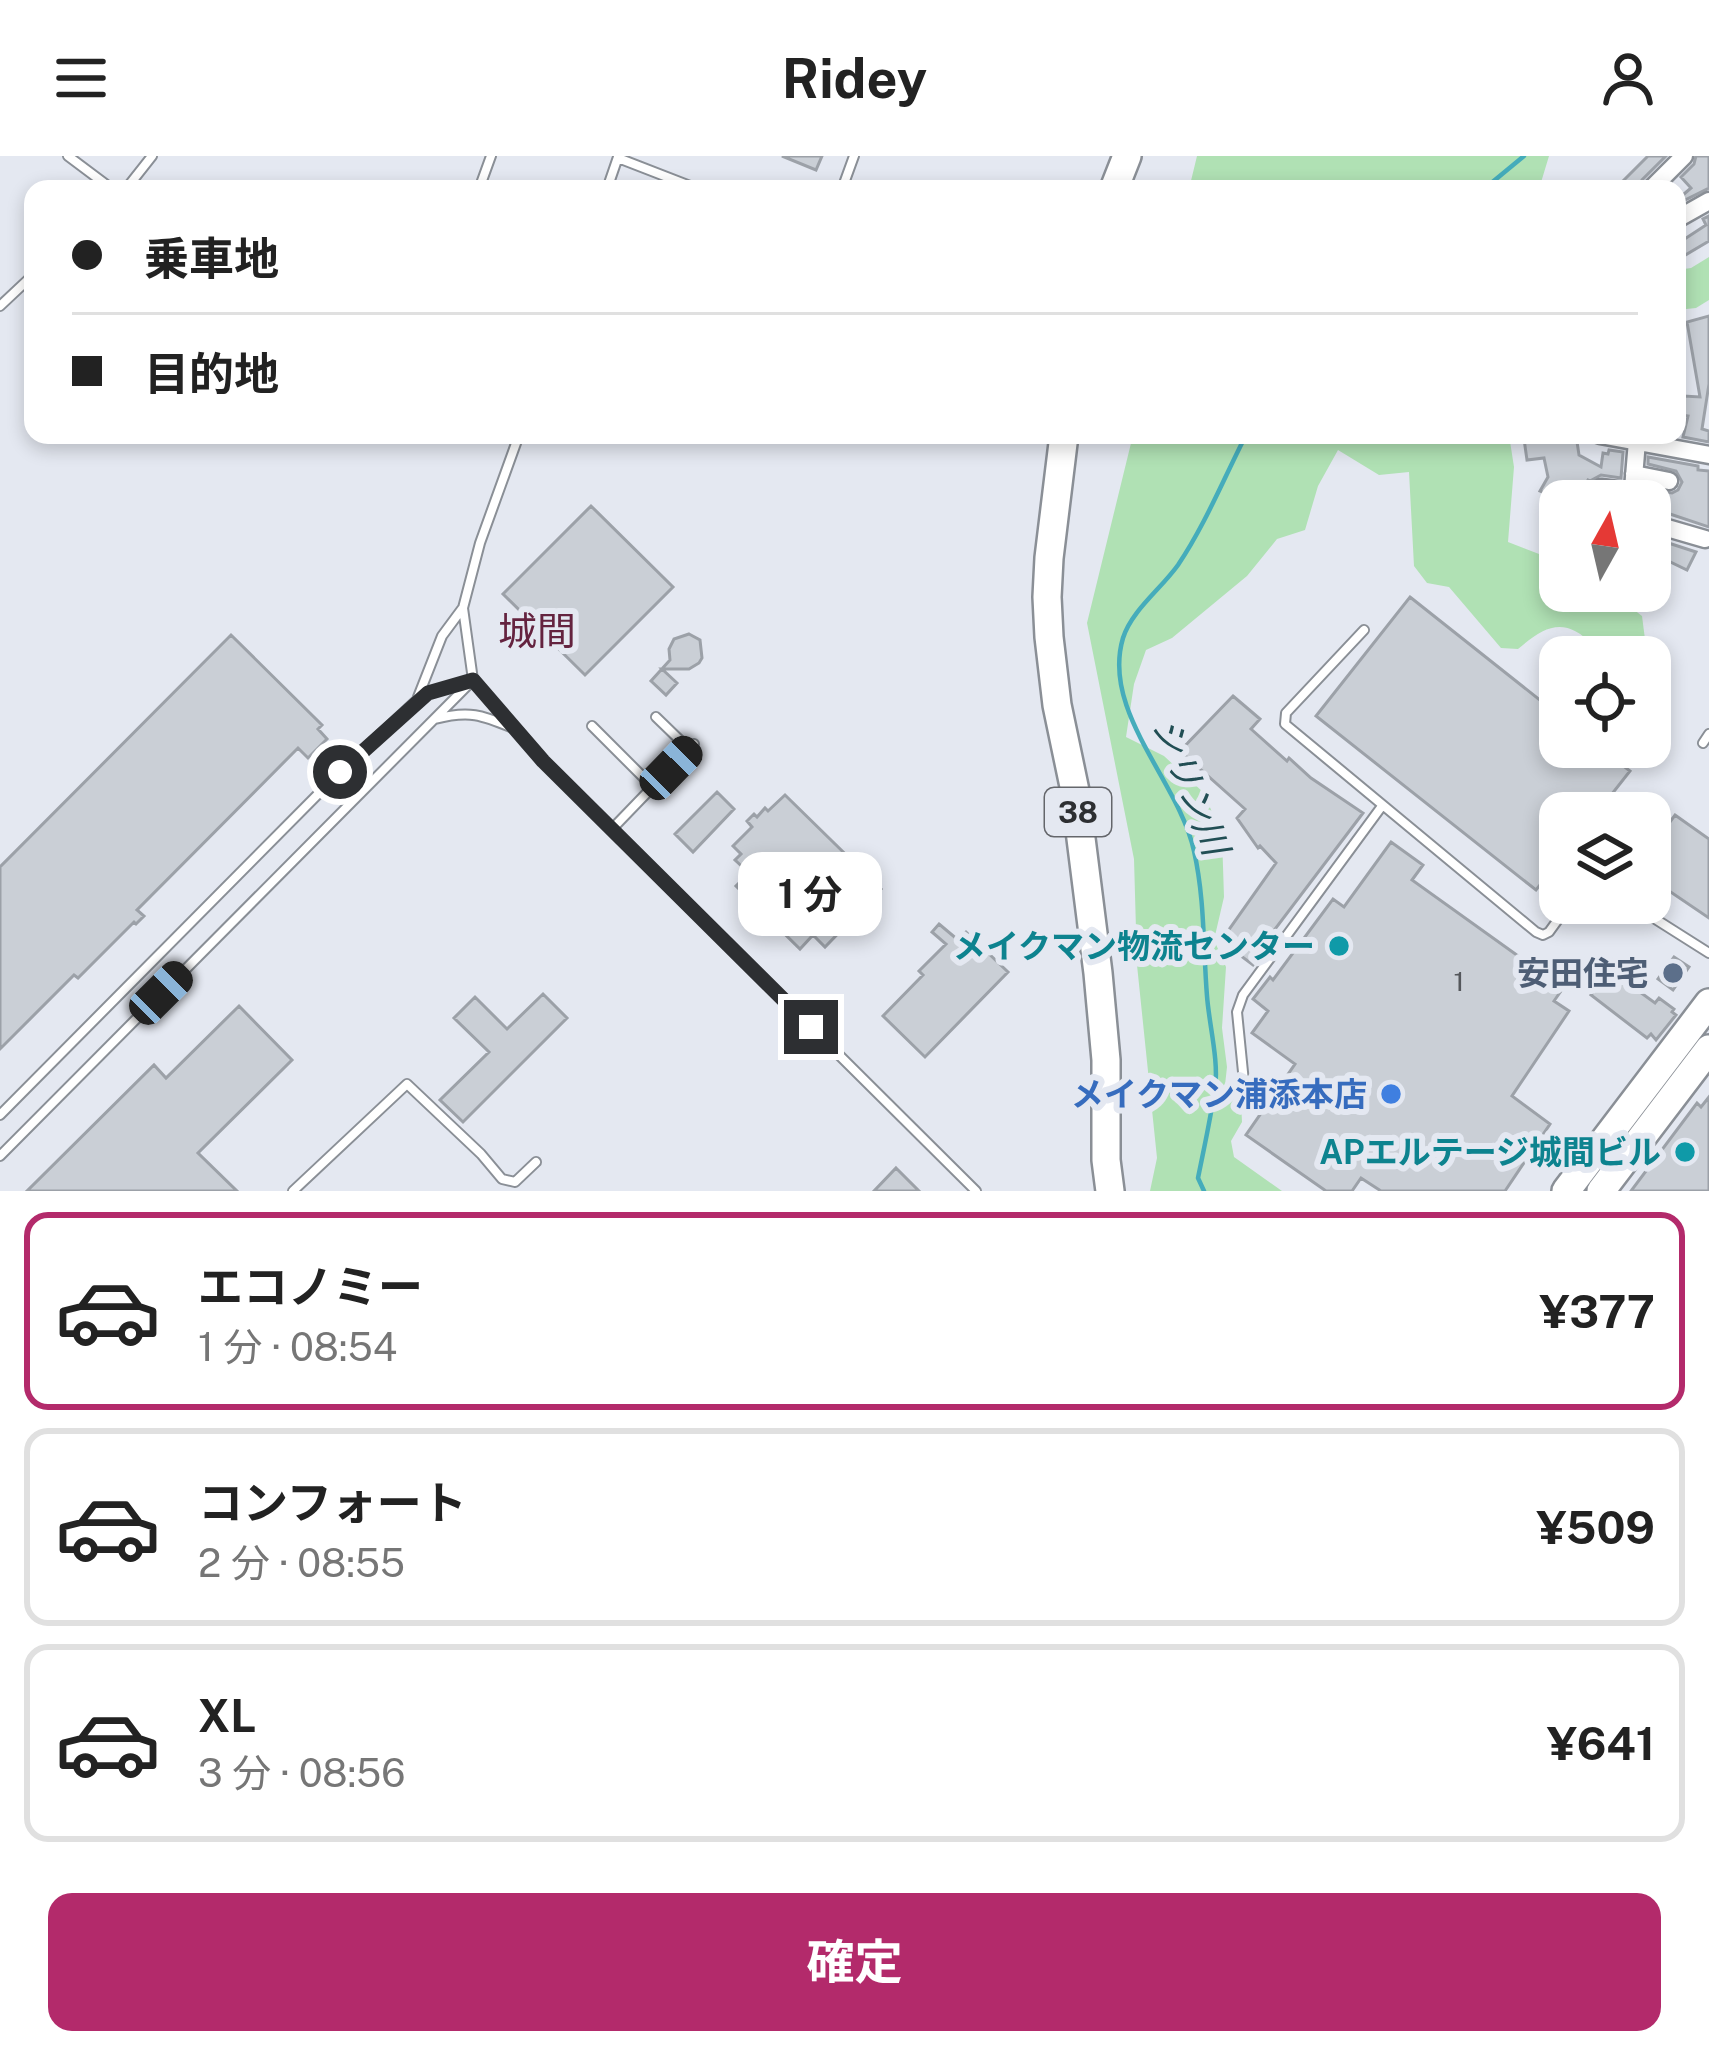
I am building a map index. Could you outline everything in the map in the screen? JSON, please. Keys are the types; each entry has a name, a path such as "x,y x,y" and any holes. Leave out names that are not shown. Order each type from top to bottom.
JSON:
{"main road":[{"name":"38","path":"1063,444 1047,598 1103,1018 1110,1191"},
{"path":"1567,1191 1709,1003"},
{"path":"1601,1191 1709,1049"}],"street":[{"path":"1660,180 1684,156"},
{"path":"1634,480 1636,444"},
{"path":"1653,444 1709,454"},
{"path":"1671,529 1705,539"}],"lane":[{"path":"68,156 100,180"},
{"path":"133,180 152,156"},
{"path":"618,157 676,180"},
{"path":"0,306 24,283"},
{"path":"416,701 442,636 463,608 480,543 516,444"},
{"path":"463,608 473,680 543,761 976,1191"},
{"path":"1364,630 1286,712 1286,724 1536,932 1543,935 1555,924"},
{"path":"0,1114 416,701 473,680"},
{"path":"0,1156 473,680"},
{"path":"434,719 478,714 514,728"},
{"path":"612,829 692,747 656,717"},
{"path":"592,726 653,787"},
{"path":"1246,1102 1237,1012 1243,994 1382,806"},
{"path":"1663,924 1709,953"},
{"path":"293,1191 407,1084 502,1179 515,1182 536,1162"},
{"path":"499,1191 502,1179"}],"green space":[{"path":"1197,156 1549,156 1542,180 1191,180"},
{"path":"1709,257 1709,300 1686,309 1686,269"},
{"path":"1131,444 1510,444 1514,467 1508,542 1539,554 1539,612 1637,612 1642,616 1645,636 1583,636 1556,627 1518,649 1501,648 1449,587 1427,583 1414,566 1409,472 1379,475 1338,450 1318,486 1305,530 1277,539 1247,576 1172,638 1146,650 1134,684 1126,737 1164,756 1204,793 1222,836 1224,897 1214,940 1226,967 1225,1085 1241,1101 1242,1122 1231,1141 1234,1157 1282,1191 1150,1191 1157,1158 1137,965 1134,859 1087,623"}],"building":[{"path":"782,156 822,156 816,170"},
{"path":"1648,156 1666,156 1642,180 1624,180"},
{"path":"1696,156 1709,156 1709,188 1686,200 1691,188 1681,177"},
{"path":"1709,216 1709,241 1686,255 1686,238 1706,225 1703,219"},
{"path":"1709,316 1709,384 1702,429 1709,431 1709,442 1686,438 1686,396 1700,397 1687,322"},
{"path":"1525,444 1577,444 1579,455 1601,467 1603,453 1623,452 1621,478 1546,480 1544,458 1527,460"},
{"path":"1648,457 1709,471 1709,527 1671,514 1671,493 1682,482 1676,471 1648,464"},
{"path":"591,506 673,587 585,675 503,594"},
{"path":"1671,544 1696,552 1687,570 1671,562"},
{"path":"1410,597 1539,699 1539,768 1630,771 1614,792 1539,792 1536,890 1316,716"},
{"path":"689,634 700,640 702,658 689,669 662,669 677,683 666,695 651,681 670,660 674,639"},
{"path":"231,635 322,725 318,729 327,739 308,758 298,748 137,910 144,916 78,978 74,975 0,1049 0,867"},
{"path":"1233,696 1260,719 1251,729 1287,761 1289,758 1363,813 1253,965 1221,941 1276,863 1258,848 1237,818 1245,809 1180,751"},
{"path":"717,792 734,809 693,852 675,834"},
{"path":"785,795 881,889 825,947 813,935 800,949 736,886 749,873 735,860 741,854 733,846 752,827 747,821 754,814 768,811"},
{"path":"1675,815 1709,839 1709,918 1671,892 1671,820"},
{"path":"1391,842 1423,865 1412,880 1563,988 1554,1001 1569,1011 1512,1096 1550,1124 1505,1191 1381,1191 1361,1178 1352,1191 1326,1191 1246,1135 1295,1064 1252,1033 1268,1011 1253,999 1270,977 1273,980 1333,899 1344,907"},
{"path":"939,924 958,940 966,932 1008,972 925,1057 883,1016 946,944 932,932"},
{"name":"安田住宅","path":"1674,957 1689,967 1673,990 1658,979"},
{"path":"1604,966 1655,1003 1659,998 1674,1009 1676,1015 1656,1040 1591,995"},
{"path":"543,994 567,1018 463,1122 440,1100 489,1052 454,1018 475,997 507,1029"},
{"path":"239,1006 292,1060 198,1153 237,1191 27,1191 154,1065 166,1078"},
{"name":"APエルテージ城間ビル","path":"1709,1097 1709,1191 1631,1191 1697,1103 1701,1107"},
{"path":"896,1168 919,1191 874,1191"}],"waterway":[{"name":"シリン川","path":"1495,180 1524,156"},
{"name":"シリン川","path":"1204,1191 1198,1178 1216,1066 1198,869 1186,825 1132,719 1119,666 1127,628 1188,550 1242,444"}],"place":[{"name":"メイクマン物流センター","path":"1339,946"},
{"name":"安田住宅","path":"1673,973"},
{"name":"メイクマン浦添本店","path":"1391,1094"},
{"name":"APエルテージ城間ビル","path":"1685,1152"}],"district":[{"name":"城間","path":"537,631"}],"route":[{"path":"340,772 416,701 473,680 543,761 811,1027"}]}
